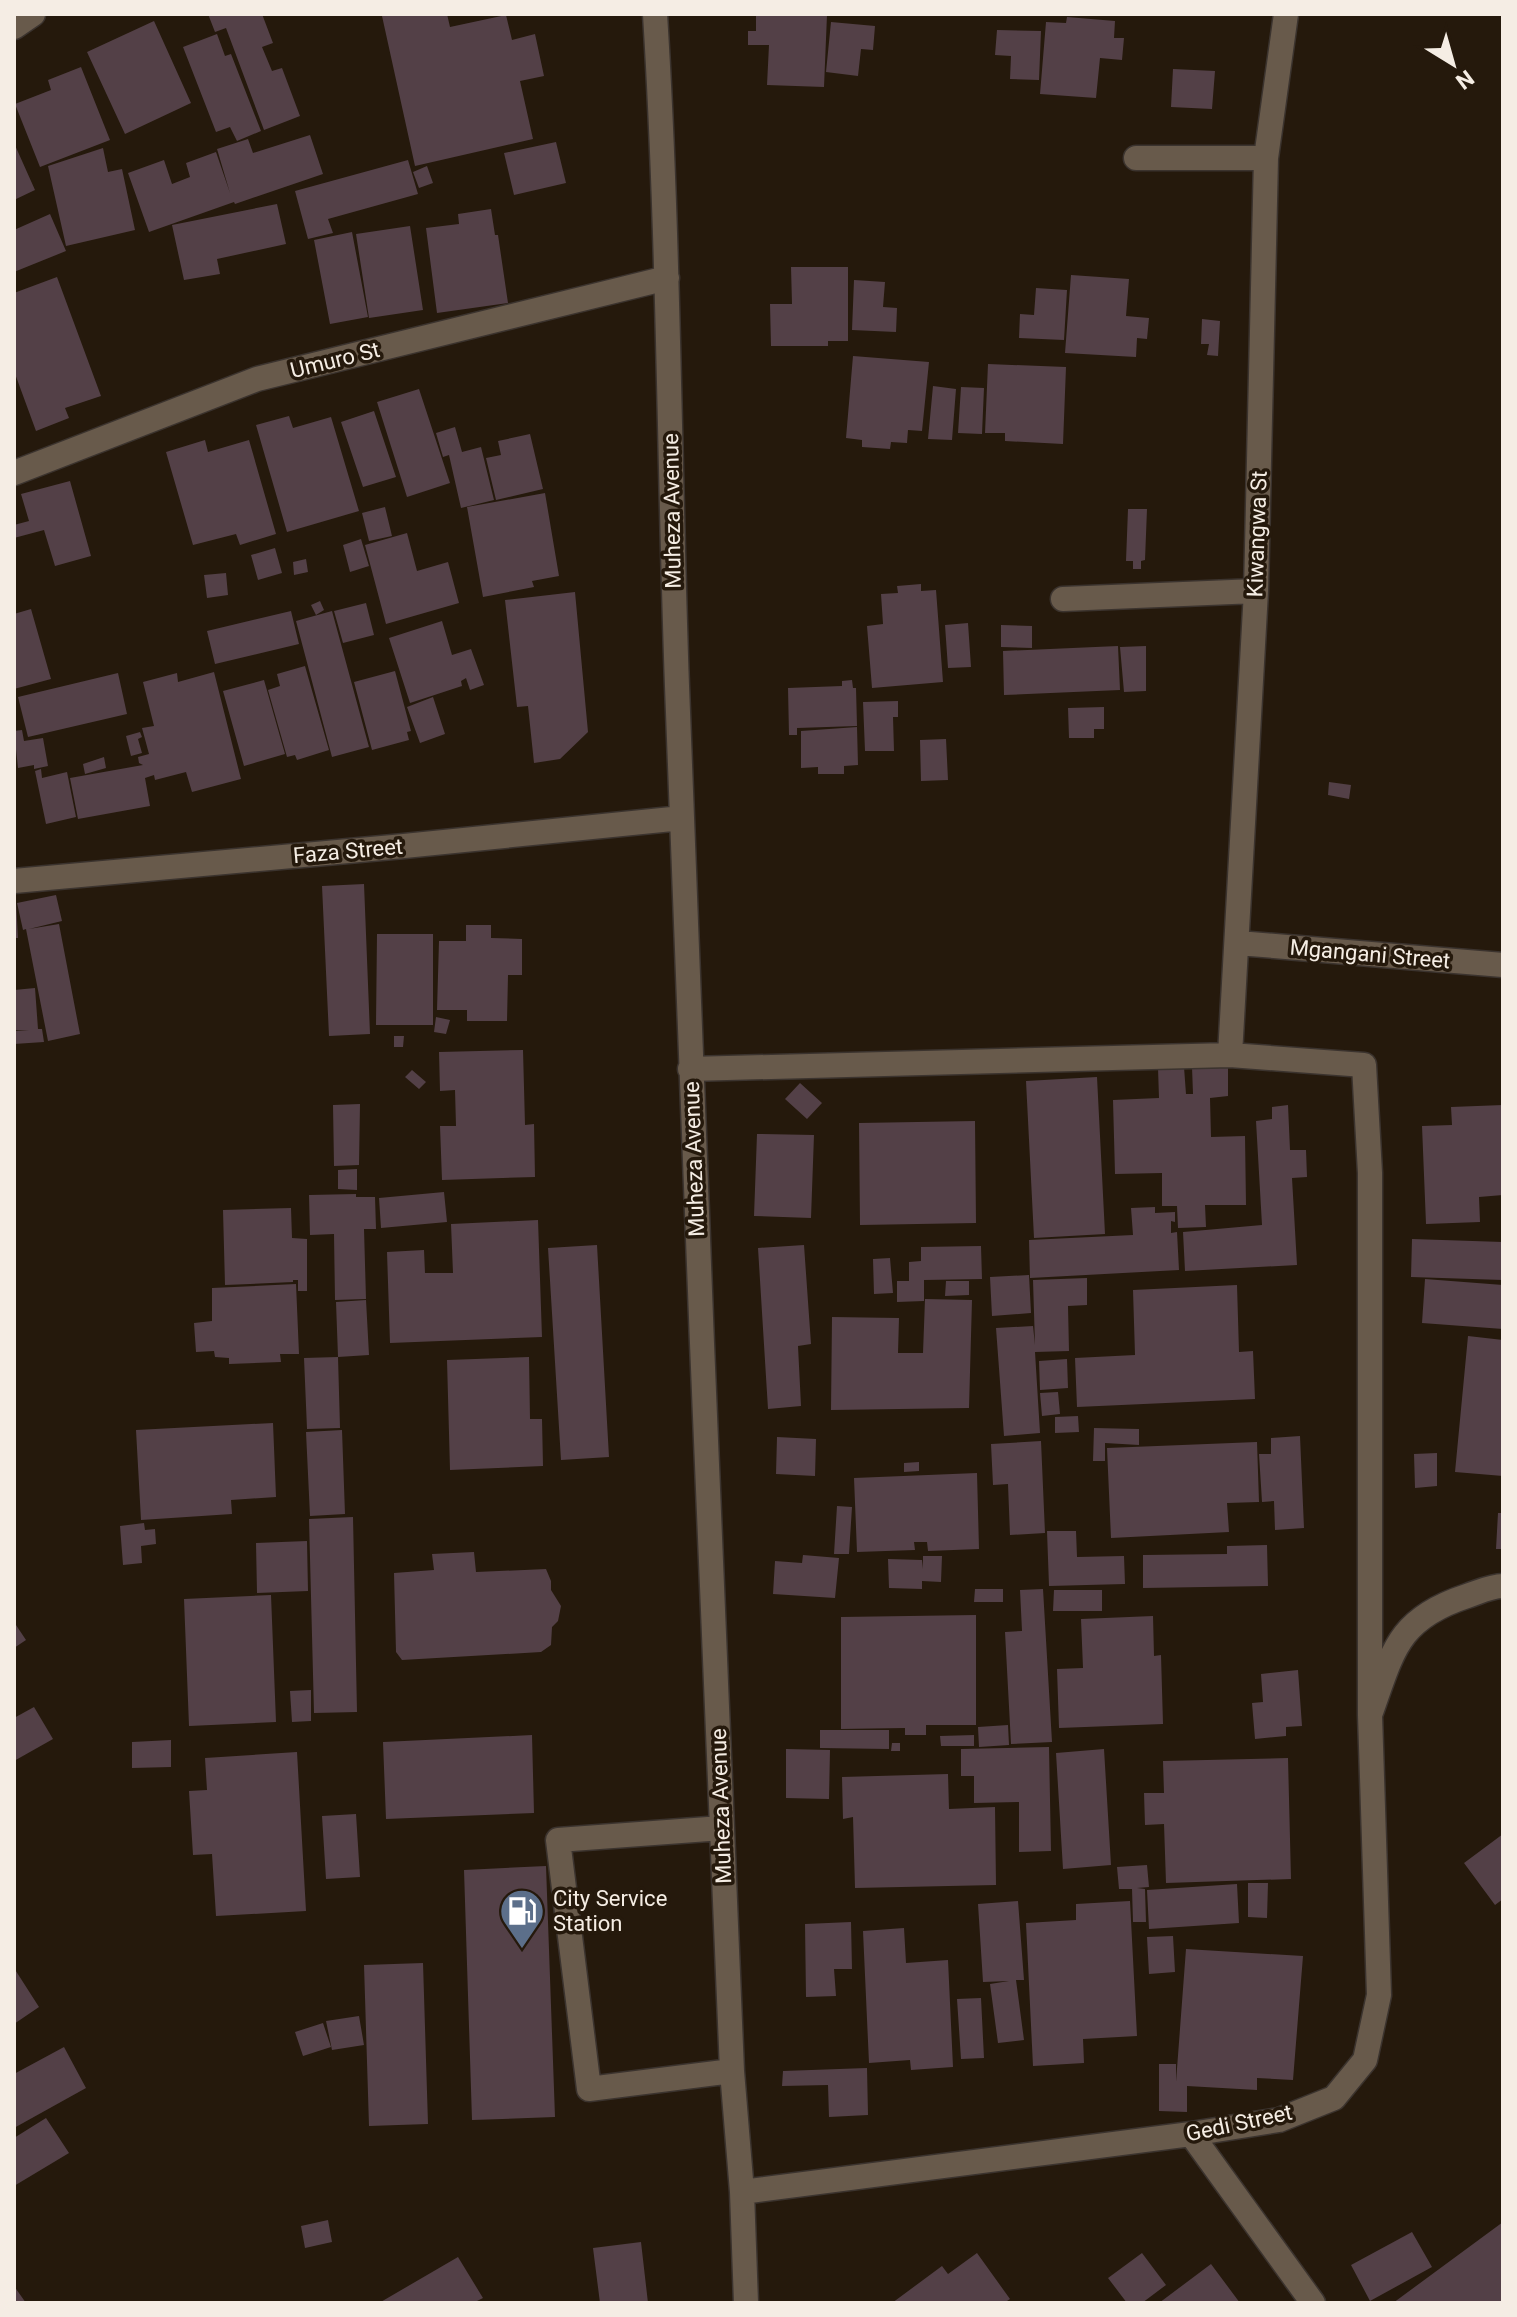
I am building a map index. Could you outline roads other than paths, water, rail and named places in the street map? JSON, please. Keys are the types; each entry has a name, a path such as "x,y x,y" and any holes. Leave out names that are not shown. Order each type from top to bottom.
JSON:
{"street":[{"path":"14,27 33,14"},
{"name":"Muheza Avenue","path":"655,14 664,155 673,588 690,1069 732,2071 742,2192 746,2303"},
{"name":"Kiwangwa St","path":"1230,1055 1256,591 1266,158 1286,14"},
{"path":"1136,158 1266,158"},
{"name":"Umuro St","path":"14,473 257,379 667,278"},
{"path":"1063,599 1256,591"},
{"name":"Faza Street","path":"15,878 420,845 682,818"},
{"name":"Mgangani Street","path":"1238,943 1503,965"},
{"path":"690,1069 1230,1055 1364,1065 1370,1173 1370,1715"},
{"name":"Gedi Street","path":"742,2192 1191,2134 1279,2120 1334,2098 1365,2060 1379,1995 1370,1715 1406,1630 1439,1605 1503,1586"},
{"path":"722,1828 558,1840 589,2089 732,2071"},
{"path":"1191,2134 1313,2303"}],"place":[{"name":"City Service Station","path":"522,1950"}]}
